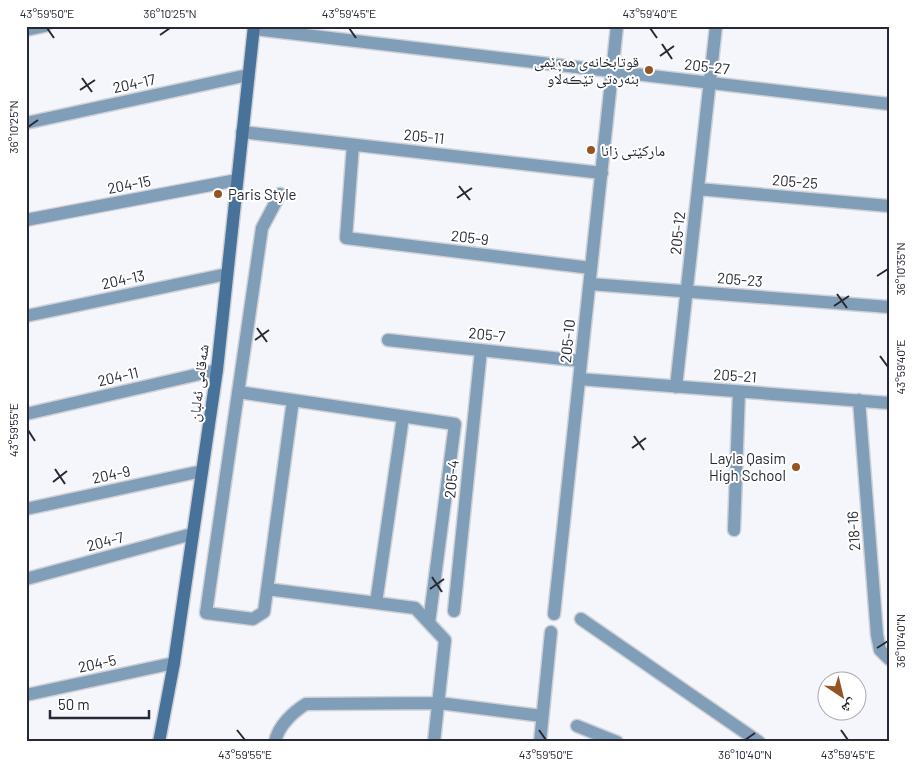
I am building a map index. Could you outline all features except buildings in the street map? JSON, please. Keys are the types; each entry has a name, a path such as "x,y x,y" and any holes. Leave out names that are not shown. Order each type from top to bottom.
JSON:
{"street":[{"path":"26,30 45,26"},
{"name":"205-10","path":"554,614 618,26"},
{"name":"205-12","path":"676,387 716,26"},
{"name":"205-27","path":"254,28 889,104"},
{"name":"شەقامی ئەلبان","path":"159,742 174,663 217,370 254,28"},
{"name":"204-17","path":"26,123 248,75"},
{"name":"205-11","path":"242,132 602,173"},
{"name":"205-9","path":"353,145 346,238 591,268"},
{"name":"204-15","path":"26,220 237,180"},
{"name":"205-25","path":"698,189 889,206"},
{"path":"280,194 262,228 206,612 253,619 264,612 293,400"},
{"name":"204-13","path":"26,316 227,274"},
{"name":"205-23","path":"590,284 889,308"},
{"name":"205-7","path":"388,340 581,361"},
{"name":"205-4","path":"454,611 481,350"},
{"name":"204-11","path":"26,414 217,370"},
{"name":"205-21","path":"579,379 889,403"},
{"path":"238,392 455,424 429,623"},
{"path":"734,530 739,392"},
{"name":"218-16","path":"859,400 877,635 880,650 888,658"},
{"path":"376,603 403,416"},
{"name":"204-9","path":"26,508 202,471"},
{"name":"204-7","path":"26,579 192,534"},
{"path":"267,589 415,608 445,640 434,742"},
{"path":"581,619 759,742"},
{"path":"540,742 551,632"},
{"name":"204-5","path":"26,695 174,663"},
{"path":"275,742 279,730 296,711 306,704 439,703 542,716"},
{"path":"577,726 617,742"}],"place":[{"name":"قوتابخانەی هەرێمی بنەرەتی تێڪەڵاو","path":"649,70"},
{"name":"مارکێتی زانا","path":"591,150"},
{"name":"Paris Style","path":"218,194"},
{"name":"Layla Qasim High School","path":"796,467"}]}
